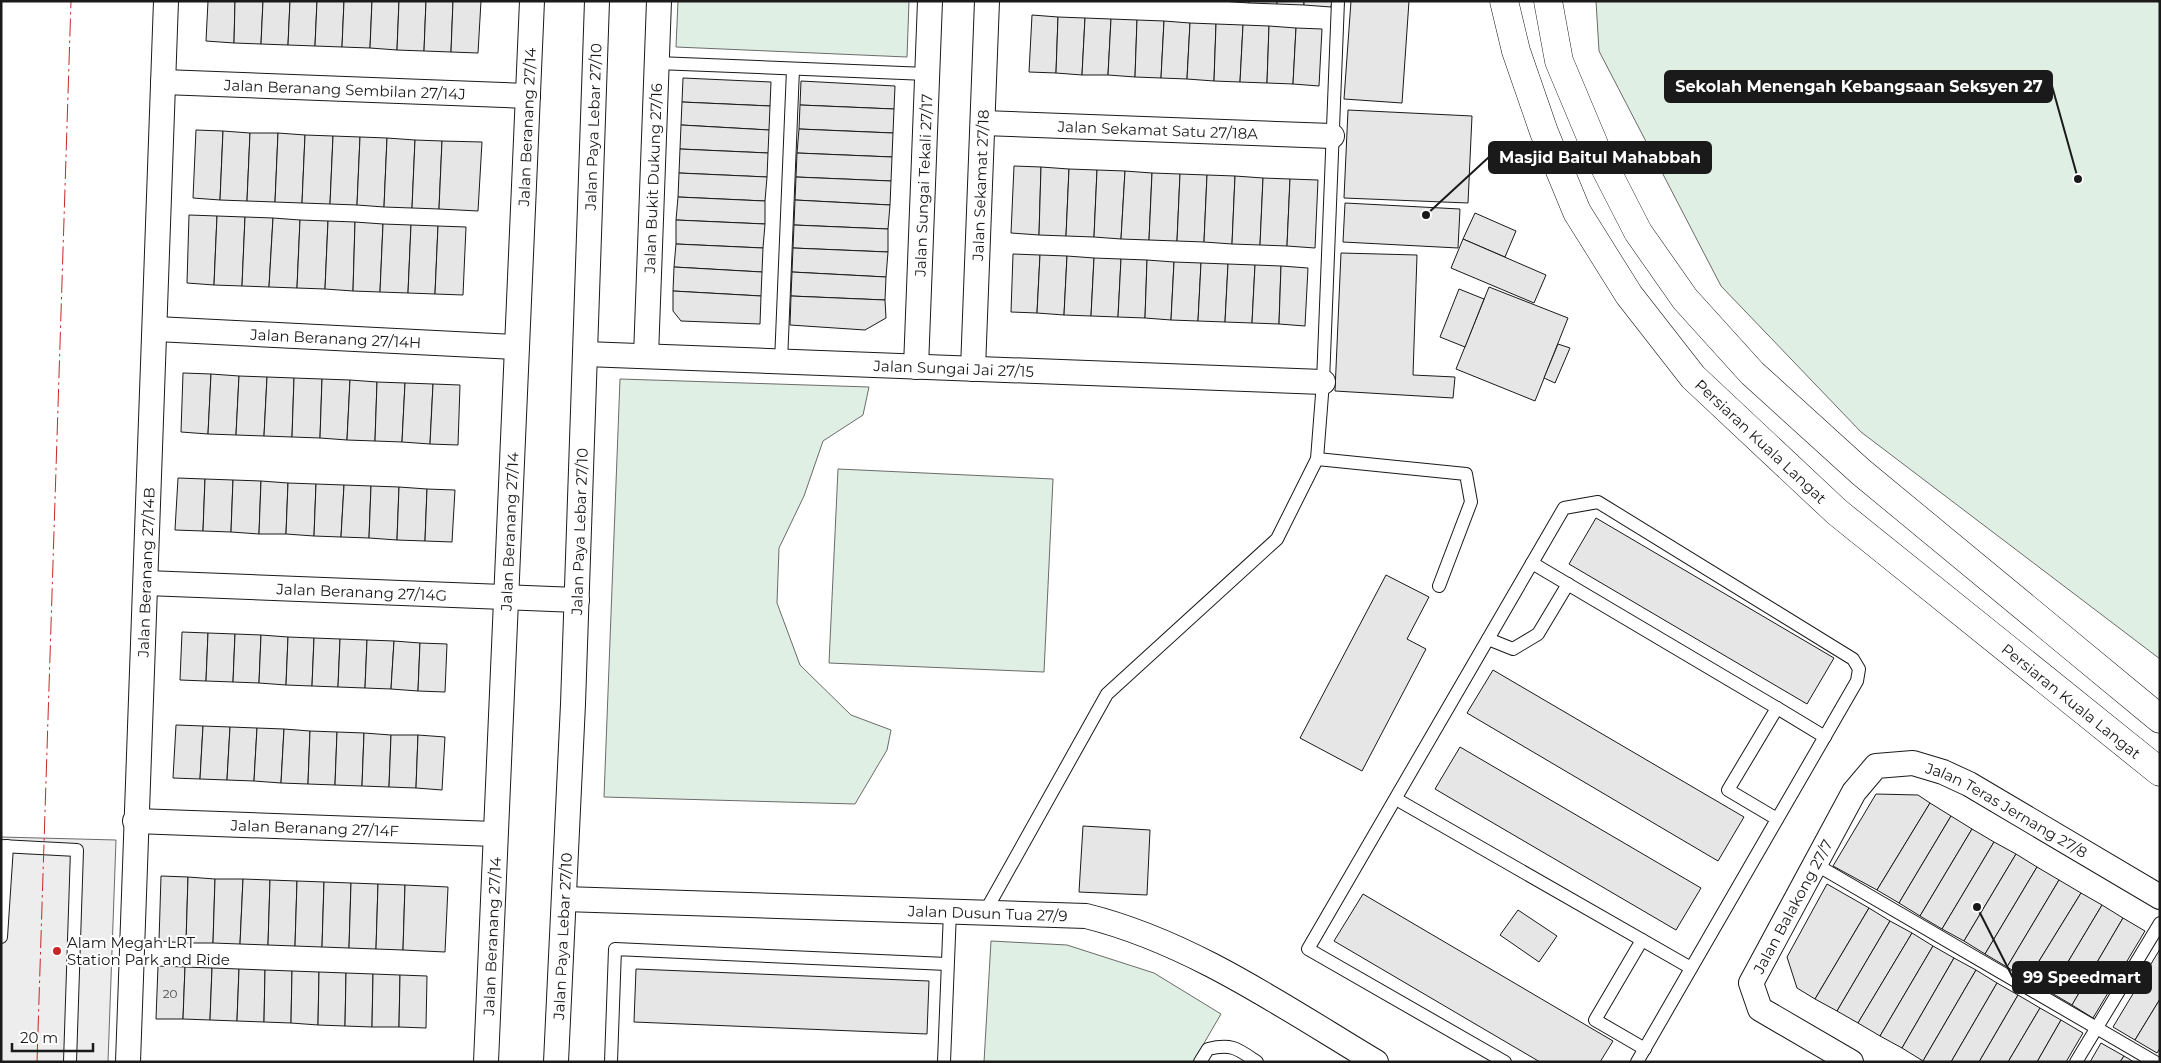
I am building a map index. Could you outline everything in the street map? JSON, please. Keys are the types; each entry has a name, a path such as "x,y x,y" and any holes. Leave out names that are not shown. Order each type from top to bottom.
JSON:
{"main road":[{"name":"Persiaran Kuala Langat","path":"1504,1 1516,51 1525,78 1544,132 1577,212 1629,294 1694,376 1836,512 2160,772"},
{"path":"1548,1 1559,61 1598,154 1638,232 1685,299 1752,373 1861,472 2160,719"}],"street":[{"name":"Jalan Beranang 27/14B","path":"128,1062 135,822 156,329 166,1"},
{"name":"Jalan Beranang 27/14","path":"486,1062 532,1"},
{"name":"Jalan Paya Lebar 27/10","path":"556,1062 577,600 596,1"},
{"name":"Jalan Bukit Dukung 27/16","path":"646,356 659,1"},
{"name":"Jalan Sungai Tekali 27/17","path":"916,367 930,1"},
{"name":"Jalan Sekamat 27/18","path":"973,369 987,1"},
{"name":"Jalan Beranang Sembilan 27/14J","path":"163,82 528,96"},
{"name":"Jalan Sekamat Satu 27/18A","path":"983,123 1332,136"},
{"name":"Jalan Beranang 27/14H","path":"156,329 517,347"},
{"name":"Jalan Sungai Jai 27/15","path":"585,354 1323,382"},
{"name":"Jalan Beranang 27/14G","path":"146,583 577,600"},
{"name":"Jalan Teras Jernang 27/8","path":"1854,792 1876,766 1913,763 1943,772 1969,784 2160,897"},
{"name":"Jalan Balakong 27/7","path":"1851,1062 1760,1009 1751,983 1854,792"},
{"name":"Jalan Beranang 27/14F","path":"135,822 495,834"},
{"name":"Jalan Dusun Tua 27/9","path":"564,899 1086,916 1124,926 1225,972 1376,1062"}],"lane":[{"path":"985,912 1107,694 1277,539 1316,459 1323,382 1338,1"},
{"path":"657,63 927,74"},
{"path":"781,362 792,68"},
{"path":"1316,459 1466,474 1471,502 1439,586"},
{"path":"1505,1062 1308,949 1564,508 1598,502 1854,659 1859,669 1857,681 1637,1062"},
{"path":"1532,563 1825,737"},
{"path":"1488,639 1513,650 1538,634 1568,584"},
{"path":"1777,708 1728,790 1777,819"},
{"path":"1396,799 1691,968"},
{"path":"1,937 4,846 77,850 70,1062"},
{"path":"1815,864 2155,1062"},
{"path":"944,1062 950,911"},
{"path":"2076,1062 2160,923"},
{"path":"1642,940 1595,1020 1645,1049"},
{"path":"611,1062 615,949 947,964"},
{"path":"1200,1062 1208,1048 1223,1045 1236,1047 1258,1062"}],"green space":[{"path":"678,1 909,1 907,57 676,47"},
{"path":"1596,1 2160,1 2160,659 1861,432 1721,286 1599,51"},
{"path":"620,379 869,387 863,415 823,441 804,496 779,548 777,603 800,665 851,715 891,730 887,750 855,804 604,797"},
{"path":"838,469 1053,479 1044,672 829,663"},
{"path":"991,941 1067,945 1154,973 1221,1014 1193,1062 984,1062"}],"shaded area":[{"name":"Alam Megah LRT Station Park and Ride","path":"1,837 116,840 108,1062 1,1062"}],"building":[{"path":"208,1 235,1 234,43 206,41"},
{"path":"235,1 263,1 261,44 234,43"},
{"path":"263,1 290,1 288,45 261,44"},
{"path":"290,1 317,1 315,46 288,45"},
{"path":"317,1 344,1 342,47 315,46"},
{"path":"344,1 372,1 370,48 342,47"},
{"path":"372,1 399,1 397,50 370,48"},
{"path":"399,1 426,1 424,51 397,50"},
{"path":"426,1 453,1 451,52 424,51"},
{"path":"453,1 481,1 478,53 451,52"},
{"path":"1221,1 1249,1 1249,3"},
{"path":"1249,1 1277,1 1277,4 1249,3"},
{"path":"1277,1 1304,1 1304,5 1277,4"},
{"path":"1304,1 1332,1 1331,7 1304,5"},
{"path":"1351,1 1409,1 1402,103 1344,99"},
{"path":"1032,15 1058,17 1056,73 1029,72"},
{"path":"1058,17 1085,18 1082,75 1056,73"},
{"path":"1085,18 1111,19 1108,75 1082,75"},
{"path":"1111,19 1137,20 1135,77 1108,75"},
{"path":"1137,20 1164,21 1161,78 1135,77"},
{"path":"1164,21 1190,23 1187,79 1161,78"},
{"path":"1190,23 1216,24 1214,81 1187,79"},
{"path":"1216,24 1243,25 1240,82 1214,81"},
{"path":"1243,25 1269,26 1267,83 1240,82"},
{"path":"1269,26 1296,28 1293,84 1267,83"},
{"path":"1296,28 1322,29 1319,86 1293,84"},
{"path":"683,78 771,82 770,106 682,102"},
{"path":"801,81 895,86 894,109 800,105"},
{"path":"682,102 770,106 769,130 681,125"},
{"path":"800,105 894,109 893,133 799,129"},
{"path":"1348,110 1472,116 1468,203 1344,198"},
{"path":"681,125 769,130 768,153 680,149"},
{"path":"799,129 893,133 892,157 797,153"},
{"path":"196,130 223,131 220,200 193,198"},
{"path":"223,131 250,133 247,201 220,200"},
{"path":"250,133 278,133 275,202 247,201"},
{"path":"278,133 305,135 302,203 275,202"},
{"path":"305,135 333,136 330,204 302,203"},
{"path":"333,136 360,137 357,205 330,204"},
{"path":"360,137 387,138 384,207 357,205"},
{"path":"387,138 415,140 412,208 384,207"},
{"path":"415,140 442,141 439,209 412,208"},
{"path":"442,141 482,142 478,211 439,209"},
{"path":"680,149 768,153 767,177 679,173"},
{"path":"797,153 892,157 891,181 796,177"},
{"path":"1014,166 1041,167 1039,235 1011,233"},
{"path":"1041,167 1069,169 1066,236 1039,235"},
{"path":"1069,169 1097,170 1094,237 1066,236"},
{"path":"1097,170 1125,171 1121,239 1094,237"},
{"path":"1125,171 1152,173 1149,240 1121,239"},
{"path":"679,173 767,177 765,201 678,197"},
{"path":"1152,173 1180,174 1177,241 1149,240"},
{"path":"1180,174 1207,175 1204,242 1177,241"},
{"path":"1207,175 1235,176 1232,244 1204,242"},
{"path":"1235,176 1263,178 1260,245 1232,244"},
{"path":"796,177 891,181 890,205 795,200"},
{"path":"1263,178 1290,179 1287,246 1260,245"},
{"path":"1290,179 1318,180 1315,248 1287,246"},
{"path":"678,197 765,201 765,224 676,220"},
{"path":"795,200 890,205 888,229 794,225"},
{"path":"1345,203 1460,209 1458,248 1343,242"},
{"path":"1475,213 1516,231 1505,257 1463,239"},
{"path":"189,215 217,216 214,285 187,283"},
{"path":"217,216 245,217 242,286 214,285"},
{"path":"245,217 273,218 269,287 242,286"},
{"path":"273,218 300,220 297,288 269,287"},
{"path":"300,220 328,221 325,289 297,288"},
{"path":"676,220 765,224 763,248 676,244"},
{"path":"328,221 355,222 353,291 325,289"},
{"path":"355,222 383,224 380,292 353,291"},
{"path":"383,224 411,225 408,293 380,292"},
{"path":"411,225 438,226 435,294 408,293"},
{"path":"794,225 888,229 888,252 793,248"},
{"path":"438,226 466,227 463,295 435,294"},
{"path":"1463,239 1546,275 1534,303 1451,268"},
{"path":"676,244 763,248 762,272 674,267"},
{"path":"793,248 888,252 886,277 792,272"},
{"path":"1341,253 1417,255 1413,375 1455,377 1453,398 1335,391"},
{"path":"1013,254 1040,255 1037,313 1011,312"},
{"path":"1040,255 1067,256 1064,315 1037,313"},
{"path":"1067,256 1094,258 1091,316 1064,315"},
{"path":"1094,258 1121,259 1118,317 1091,316"},
{"path":"1121,259 1147,260 1145,318 1118,317"},
{"path":"1147,260 1174,262 1171,320 1145,318"},
{"path":"1174,262 1201,263 1198,321 1171,320"},
{"path":"1201,263 1228,264 1225,322 1198,321"},
{"path":"1228,264 1255,265 1252,323 1225,322"},
{"path":"1255,265 1281,266 1279,324 1252,323"},
{"path":"1281,266 1308,268 1305,326 1279,324"},
{"path":"674,267 762,272 761,296 673,291"},
{"path":"792,272 886,277 885,300 791,296"},
{"path":"1489,287 1568,318 1535,401 1456,369"},
{"path":"1459,289 1484,299 1465,347 1440,337"},
{"path":"673,291 761,296 760,324 681,321 673,311"},
{"path":"791,296 885,300 886,318 865,330 790,325"},
{"path":"1558,344 1570,348 1555,383 1544,378"},
{"path":"183,373 211,374 208,434 181,432"},
{"path":"211,374 239,376 236,435 208,434"},
{"path":"239,376 267,377 264,436 236,435"},
{"path":"267,377 294,378 292,437 264,436"},
{"path":"294,378 322,379 320,438 292,437"},
{"path":"322,379 350,380 347,440 320,438"},
{"path":"350,380 377,382 375,441 347,440"},
{"path":"377,382 405,383 402,442 375,441"},
{"path":"405,383 433,384 430,444 402,442"},
{"path":"433,384 460,385 458,445 430,444"},
{"path":"178,478 205,479 203,531 175,530"},
{"path":"205,479 233,480 231,532 203,531"},
{"path":"233,480 261,481 259,534 231,532"},
{"path":"261,481 288,483 286,534 259,534"},
{"path":"288,483 316,484 314,536 286,534"},
{"path":"316,484 344,485 341,537 314,536"},
{"path":"344,485 371,486 369,538 341,537"},
{"path":"371,486 399,487 397,540 369,538"},
{"path":"399,487 427,489 425,541 397,540"},
{"path":"427,489 455,490 452,542 425,541"},
{"path":"1596,518 1834,658 1807,704 1569,564"},
{"path":"1386,575 1429,597 1407,639 1426,649 1362,771 1300,738"},
{"path":"182,632 208,633 206,681 180,680"},
{"path":"208,633 235,634 233,682 206,681"},
{"path":"235,634 261,635 259,683 233,682"},
{"path":"261,635 288,637 286,685 259,683"},
{"path":"288,637 314,638 312,686 286,685"},
{"path":"314,638 340,639 338,687 312,686"},
{"path":"340,639 367,640 365,688 338,687"},
{"path":"367,640 394,641 391,689 365,688"},
{"path":"394,641 420,643 418,691 391,689"},
{"path":"420,643 447,644 445,692 418,691"},
{"path":"1493,670 1744,817 1718,861 1467,713"},
{"path":"176,725 203,726 200,779 173,778"},
{"path":"203,726 230,727 227,780 200,779"},
{"path":"230,727 257,728 254,781 227,780"},
{"path":"257,728 284,729 281,783 254,781"},
{"path":"284,729 310,731 308,784 281,783"},
{"path":"310,731 337,732 335,785 308,784"},
{"path":"337,732 364,733 362,786 335,785"},
{"path":"364,733 391,735 389,787 362,786"},
{"path":"391,735 418,735 416,788 389,787"},
{"path":"418,735 445,737 442,790 416,788"},
{"path":"1460,747 1701,888 1676,930 1435,789"},
{"path":"1876,794 1918,795 1930,803 1877,890 1833,866"},
{"path":"1930,803 1951,816 1899,903 1877,890"},
{"path":"1951,816 1972,829 1920,916 1899,903"},
{"path":"1083,826 1150,830 1147,895 1079,892"},
{"path":"1972,829 1994,842 1942,929 1920,916"},
{"path":"1994,842 2016,854 1964,941 1942,929"},
{"path":"2016,854 2037,867 1985,954 1964,941"},
{"path":"2037,867 2059,880 2007,967 1985,954"},
{"path":"161,876 188,877 186,943 159,941"},
{"path":"188,877 215,879 213,943 186,943"},
{"path":"215,879 243,879 240,944 213,943"},
{"path":"243,879 270,880 268,945 240,944"},
{"path":"270,880 297,881 295,946 268,945"},
{"path":"2059,880 2081,893 2028,979 2007,967"},
{"path":"297,881 324,882 322,947 295,946"},
{"path":"324,882 351,883 349,948 322,947"},
{"path":"351,883 378,884 376,949 349,948"},
{"path":"378,884 405,885 403,950 376,949"},
{"path":"1827,884 1869,908 1815,999 1797,988 1787,957"},
{"path":"405,885 448,887 445,952 403,950"},
{"path":"2081,893 2102,905 2050,992 2028,979"},
{"path":"1363,894 1613,1041 1600,1062 1540,1062 1334,941"},
{"path":"2102,905 2123,918 2072,1005 2050,992"},
{"path":"1869,908 1890,921 1837,1011 1815,999"},
{"path":"1518,910 1557,936 1539,962 1500,935"},
{"path":"2123,918 2145,931 2093,1018 2072,1005"},
{"path":"1890,921 1912,933 1858,1023 1837,1011"},
{"path":"1912,933 1933,946 1880,1036 1858,1023"},
{"path":"1933,946 1954,958 1902,1048 1880,1036"},
{"path":"2160,949 2160,999 2135,1040 2113,1027"},
{"path":"1954,958 1976,970 1923,1061 1902,1048"},
{"path":"158,966 185,967 183,1019 156,1019"},
{"path":"185,967 212,968 210,1020 183,1019"},
{"path":"212,968 239,969 237,1021 210,1020"},
{"path":"239,969 265,970 264,1022 237,1021"},
{"path":"636,969 929,981 927,1034 634,1022"},
{"path":"265,970 292,971 291,1023 264,1022"},
{"path":"1976,970 1997,983 1951,1062 1923,1061"},
{"path":"292,971 319,972 318,1025 291,1023"},
{"path":"319,972 346,973 345,1026 318,1025"},
{"path":"346,973 373,974 372,1027 345,1026"},
{"path":"373,974 400,975 399,1027 372,1027"},
{"path":"400,975 427,976 426,1028 399,1027"},
{"path":"1997,983 2018,995 1979,1062 1951,1062"},
{"path":"2018,995 2040,1008 2008,1062 1979,1062"},
{"path":"2160,999 2160,1048 2157,1053 2135,1040"},
{"path":"2040,1008 2061,1020 2037,1062 2008,1062"},
{"path":"2061,1020 2083,1033 2066,1062 2037,1062"},
{"path":"2101,1043 2124,1056 2120,1062 2090,1062"},
{"path":"2124,1056 2134,1062 2120,1062"}],"power":[{"path":"37,1062 71,1"}],"place":[{"name":"Sekolah Menengah Kebangsaan Seksyen 27","path":"2078,179"},
{"name":"Masjid Baitul Mahabbah","path":"1426,215"},
{"name":"99 Speedmart","path":"1977,907"},
{"name":"Alam Megah LRT Station Park and Ride","path":"57,951"}]}
